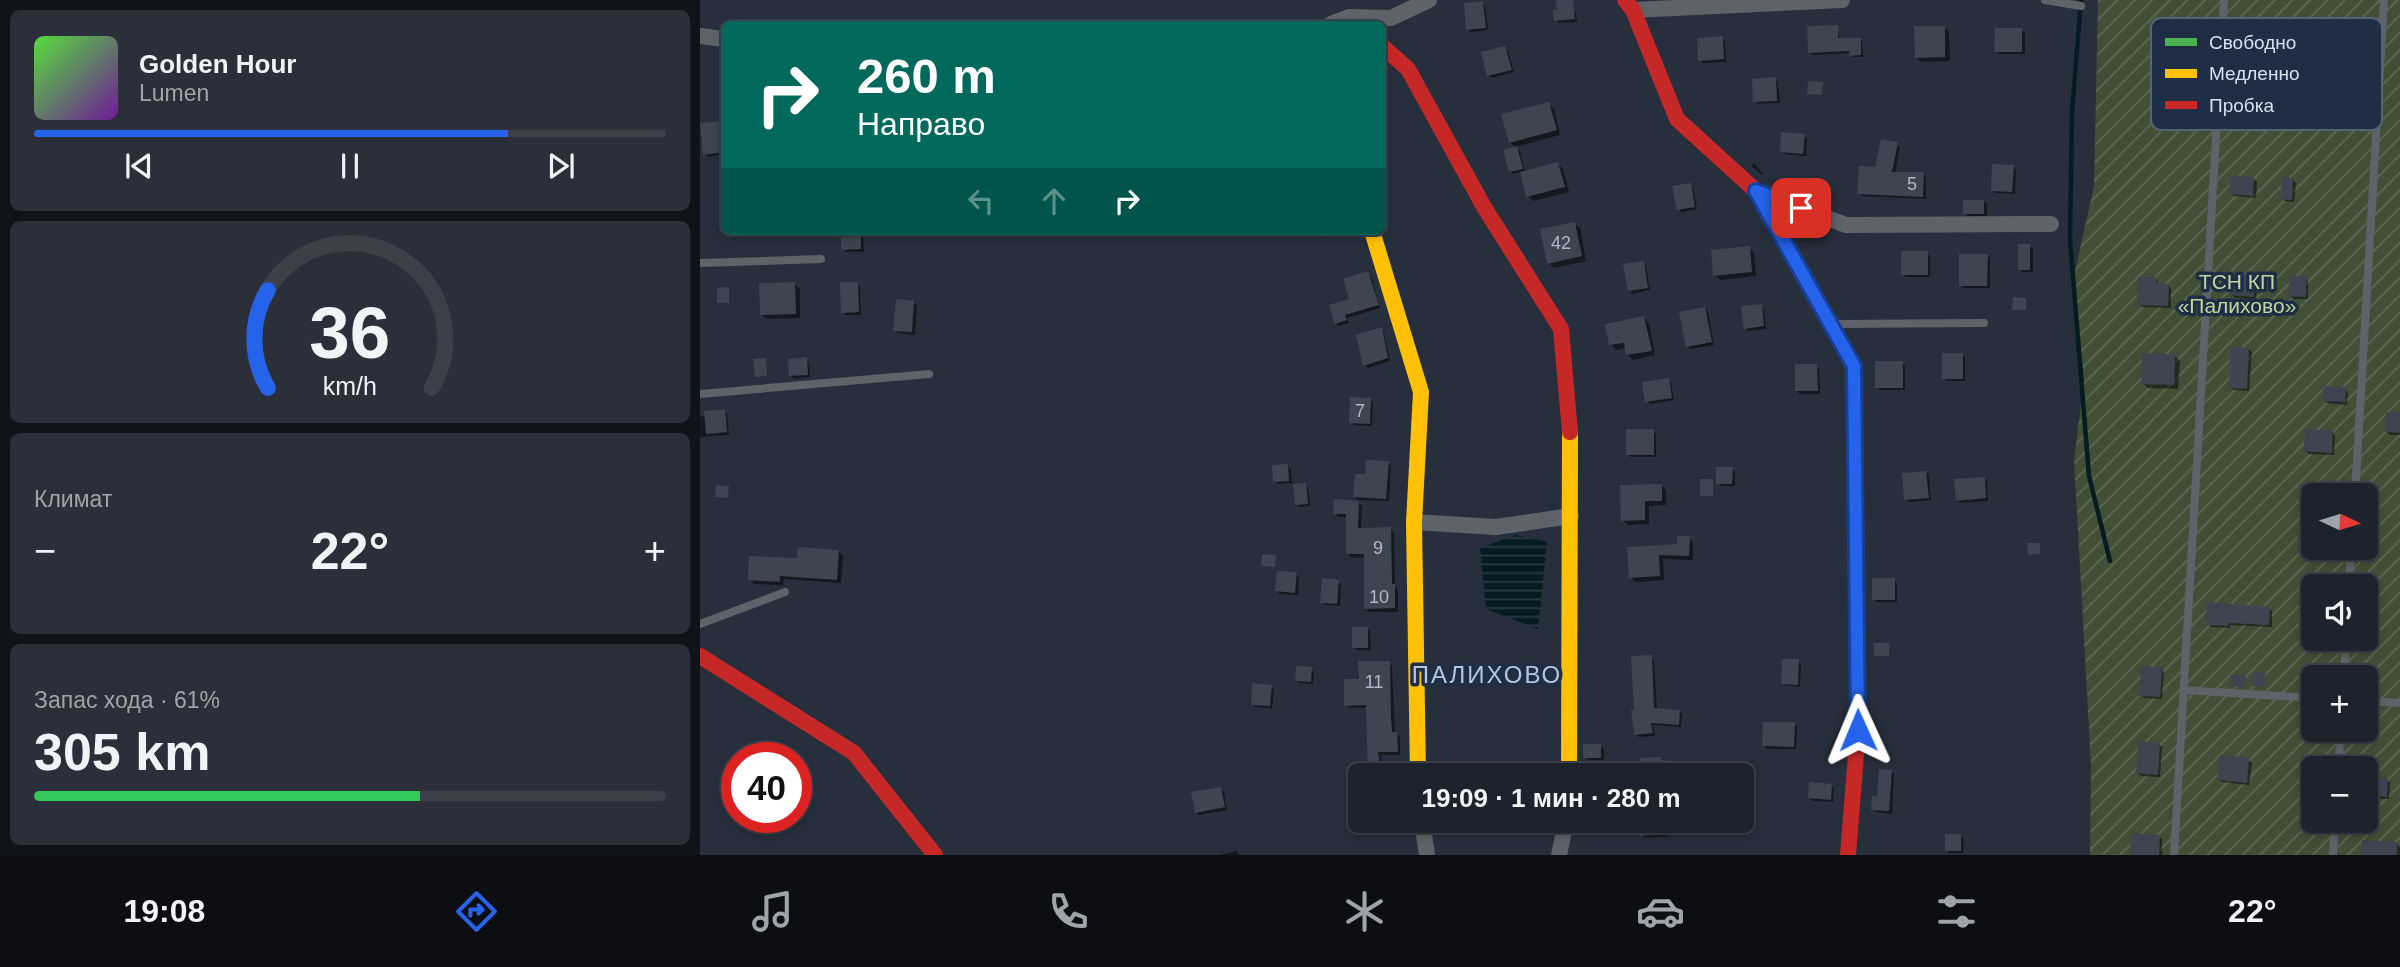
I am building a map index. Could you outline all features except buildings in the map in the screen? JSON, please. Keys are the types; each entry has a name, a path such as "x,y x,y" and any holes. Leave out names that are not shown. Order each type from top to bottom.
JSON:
{"street":[{"path":"1354,21 1391,19 1429,0"},
{"path":"1842,0 1629,5 1678,118 1756,191 1854,366 1858,730 1848,855"},
{"path":"703,41 721,39"},
{"path":"1386,50 1408,69 1484,207 1561,330 1571,449 1569,763"},
{"path":"1756,191 1846,225 2052,224"},
{"path":"1373,235 1421,392 1414,522 1418,763"},
{"path":"1414,522 1496,527 1571,516"},
{"path":"700,656 854,753 935,855"},
{"path":"1424,833 1427,855"},
{"path":"1559,855 1564,833"}],"lane":[{"path":"2045,0 2081,6"},
{"path":"2223,18 2224,0"},
{"path":"2382,34 2384,0"},
{"path":"2174,855 2216,130"},
{"path":"2356,483 2376,130"},
{"path":"700,263 821,259"},
{"path":"1831,324 1984,323"},
{"path":"700,394 929,374"},
{"path":"700,624 785,592"},
{"path":"2183,690 2301,697"},
{"path":"2378,702 2400,703"},
{"path":"2333,855 2334,833"}],"green space":[{"name":"ТСН КП «Палихово»","path":"2098,0 2400,0 2400,855 2090,855 2091,765 2074,460 2084,380 2072,285 2094,186"}],"shaded area":[{"path":"1516,535 1547,542 1538,629 1486,609 1480,548"}],"waterway":[{"path":"2081,0 2072,112 2070,239 2089,476 2110,561"}],"traffic: fast":[{"path":"1854,383 1858,706"}],"traffic: slow":[{"path":"1373,235 1421,392 1414,522 1418,763"},
{"path":"1569,763 1570,432"}],"traffic: jam":[{"path":"1625,0 1633,10 1677,119 1756,191 1854,366 1854,383"},
{"path":"1386,50 1408,69 1484,207 1561,329 1570,432"},
{"path":"700,656 854,753 935,855"},
{"path":"1848,855 1858,706"}],"district":[{"name":"ПАЛИХОВО","path":"1487,674"}],"route":[{"path":"1801,208 1756,191 1854,366 1858,730"}]}
